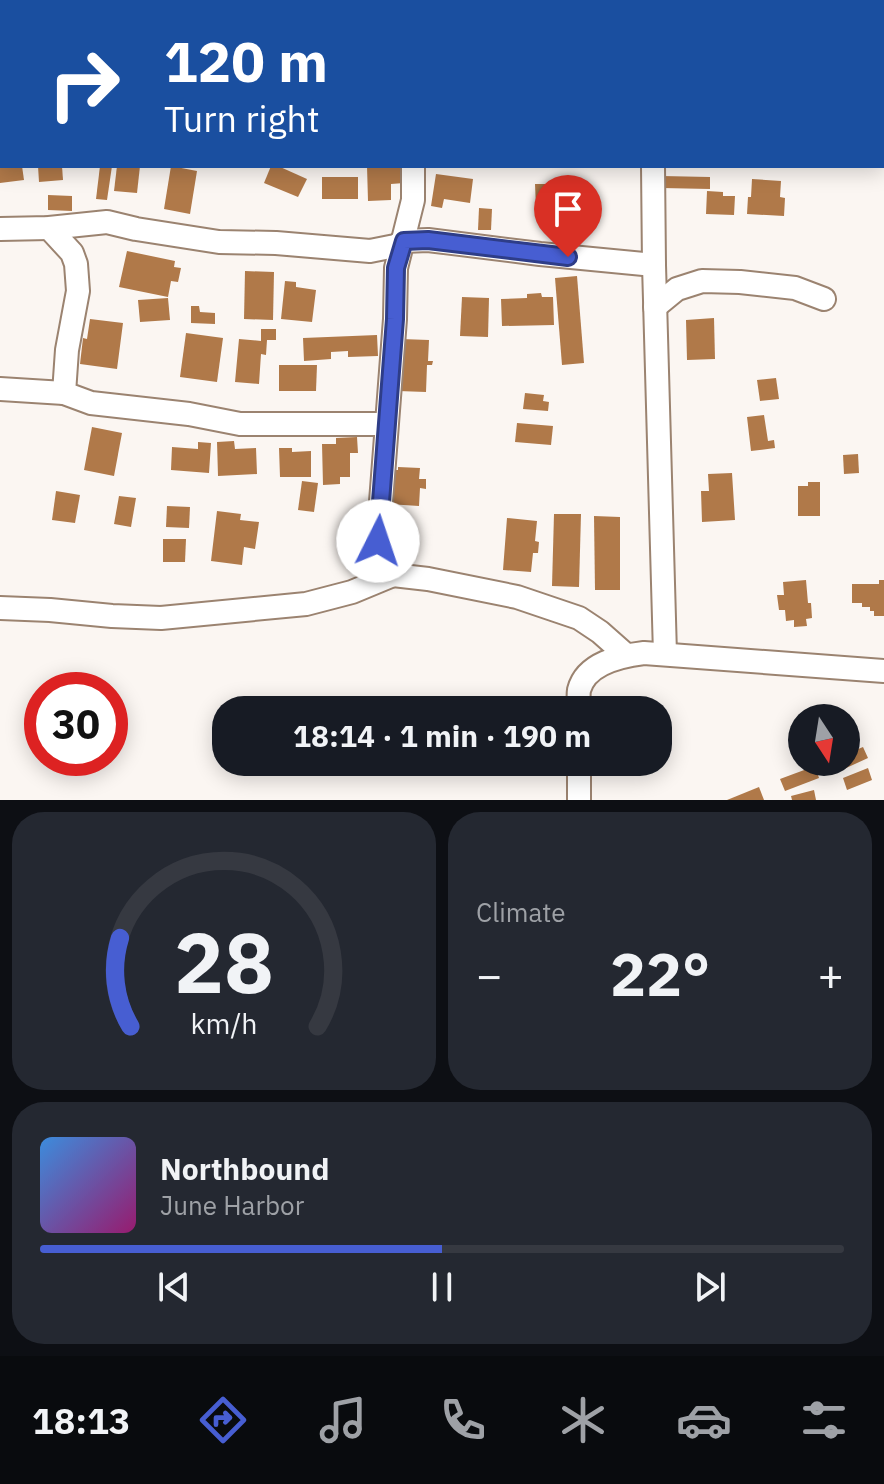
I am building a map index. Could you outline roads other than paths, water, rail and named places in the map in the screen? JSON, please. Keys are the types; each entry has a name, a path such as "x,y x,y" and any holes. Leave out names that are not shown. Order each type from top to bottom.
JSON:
{"street":[{"path":"393,575 378,541 396,268 413,200 413,168"},
{"path":"653,168 665,654"},
{"path":"0,229 107,222 219,242 370,251 404,241 428,240 654,265"},
{"path":"49,228 72,253 76,264 78,291 67,350 64,393"},
{"path":"655,307 677,289 702,281 795,288 824,299"},
{"path":"0,389 64,393 91,403 189,414 240,424 386,424"},
{"path":"0,608 161,618 306,604 352,592 393,575 517,597 579,618 626,655"},
{"path":"579,696 579,689 599,665 626,655 644,653 884,671"},
{"path":"579,776 579,800"}]}
